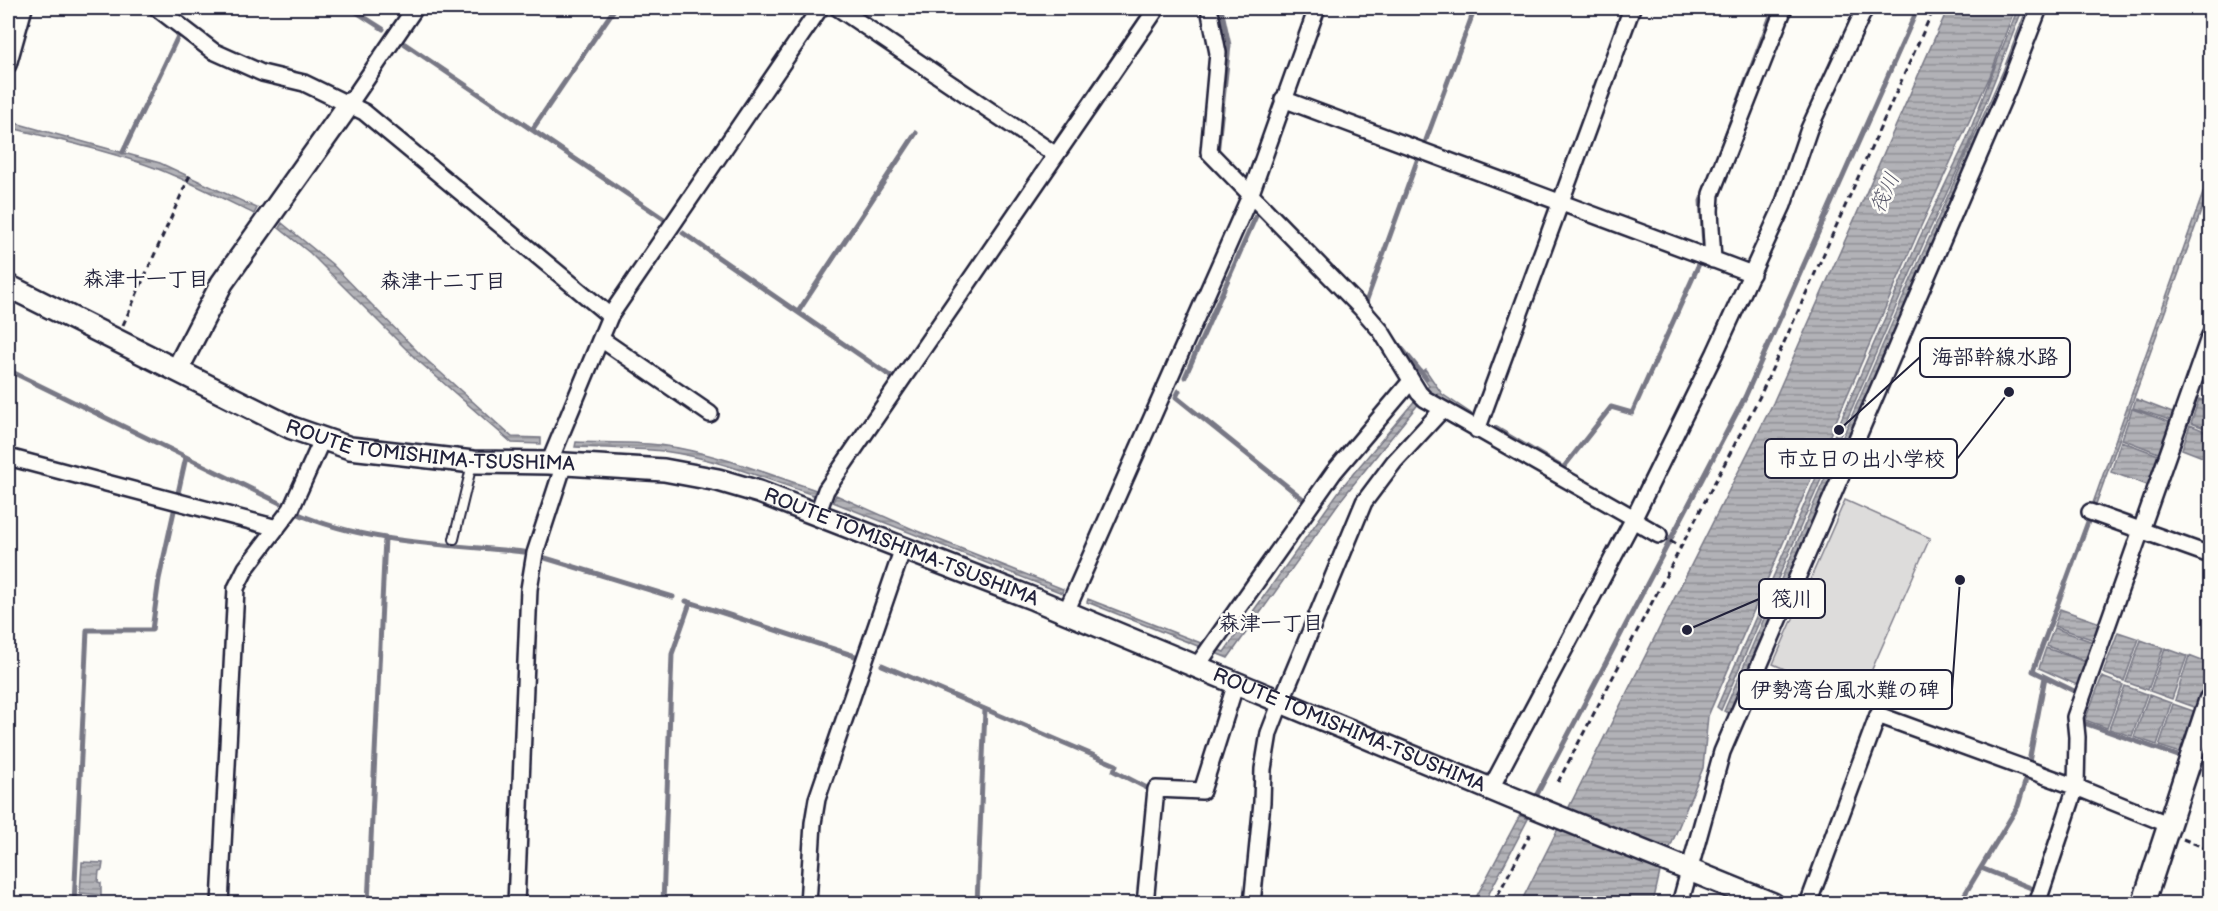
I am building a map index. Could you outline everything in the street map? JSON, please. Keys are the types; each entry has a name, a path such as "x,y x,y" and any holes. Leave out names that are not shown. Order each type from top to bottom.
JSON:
{"main road":[{"path":"177,370 222,284 350,103"},
{"name":"ROUTE TOMISHIMA-TSUSHIMA","path":"8,287 292,429 350,448 473,462 557,463 664,470 718,480 759,492 1066,612 1205,654 1236,683 1773,903"},
{"path":"2143,903 2211,700"}],"street":[{"path":"8,65 24,8"},
{"path":"157,8 213,51 262,73 304,83 350,103 364,112 610,316"},
{"path":"350,103 415,8"},
{"path":"516,903 529,589 535,553 557,463 610,316 820,8"},
{"path":"838,8 1056,155"},
{"path":"817,515 826,490 1157,8"},
{"path":"1209,8 1218,53 1209,152 1361,308 1381,332 1418,391 1442,410 1659,535"},
{"path":"1066,612 1250,196 1317,8"},
{"path":"1477,430 1632,8"},
{"path":"1713,260 1711,194 1784,8"},
{"path":"1491,788 1634,519 1752,274 1783,205 1809,129 1865,8"},
{"path":"1680,903 1679,865 1722,752 1985,143 2039,8"},
{"path":"1283,99 1752,274"},
{"path":"2037,903 2076,787 2075,717 2211,336"},
{"path":"601,339 710,414"},
{"path":"1205,654 1334,472 1418,391"},
{"path":"1252,903 1263,769 1269,734 1281,702 1364,502 1394,462 1442,410"},
{"path":"220,903 236,588 246,568 291,509 322,440"},
{"path":"8,457 278,528"},
{"path":"2090,512 2211,555"},
{"path":"808,903 813,823 817,799 903,548"},
{"path":"1145,903 1156,789 1202,791 1236,683"},
{"path":"1808,903 1878,715 2076,787 2168,829"}],"lane":[{"path":"454,539 473,462"}],"path":[{"path":"1558,782 1760,396 1934,8"},
{"path":"117,340 190,175"},
{"path":"1677,545 1682,548"},
{"path":"2168,829 2211,850"},
{"path":"1493,903 1530,834"}],"shaded area":[{"path":"1845,500 1930,538 1858,701 1773,664"}],"water":[{"path":"1948,8 2015,8 1990,76 1916,237 1708,716 1703,768 1660,872 1653,903 1520,904 1773,403"},
{"path":"2018,8 2023,8 1969,145 1924,242 1721,710 1717,707 1919,239 1965,143"},
{"path":"2027,8 2030,8 2005,77 1729,713 1724,711 2003,71"},
{"path":"8,121 160,163 257,208 254,214 158,169 102,151 8,127"},
{"path":"2208,179 2210,186 2096,504 2093,503"},
{"path":"282,223 332,264 420,354 512,437 541,438 541,444 512,443 415,358 310,253 279,228"},
{"path":"1425,369 1442,394 1472,414 1470,419 1434,395 1427,396 1420,402 1340,501 1228,658 1087,602 1088,599 1224,652 1342,487 1429,386 1420,373"},
{"path":"2136,399 2175,414 2173,421 2133,408"},
{"path":"2199,399 2210,403 2210,430 2191,423"},
{"path":"2132,409 2172,423 2161,454 2122,439"},
{"path":"2190,425 2210,433 2210,460 2182,449"},
{"path":"2121,441 2161,456 2150,486 2111,472"},
{"path":"576,442 638,443 679,448 739,464 816,490 813,495 739,469 682,454 641,449 575,447"},
{"path":"836,495 917,531 1063,589 1062,593 833,502"},
{"path":"2060,609 2100,623 2094,640 2054,626"},
{"path":"2054,628 2093,642 2086,661 2047,646"},
{"path":"2118,632 2139,639 2124,681 2103,673"},
{"path":"2141,640 2163,648 2148,690 2126,682"},
{"path":"2046,648 2086,662 2077,685 2039,668"},
{"path":"2165,648 2187,656 2172,699 2150,691"},
{"path":"2189,656 2210,664 2197,708 2175,700"},
{"path":"2102,677 2123,685 2107,728 2085,720"},
{"path":"2125,686 2147,694 2132,736 2109,729"},
{"path":"2149,695 2171,703 2157,745 2134,737"},
{"path":"2173,704 2196,712 2181,753 2159,746"},
{"path":"1520,815 1528,819 1484,903 1473,903"},
{"path":"82,862 103,863 102,870 99,871 98,882 101,883 101,895 80,893"}],"waterway":[{"path":"350,8 383,29"},
{"path":"532,130 615,8"},
{"path":"1054,144 1148,8"},
{"path":"1217,154 1229,45 1221,8"},
{"path":"1426,140 1475,8"},
{"path":"1726,135 1774,8"},
{"path":"1533,802 1745,397 1918,8"},
{"path":"123,152 180,32"},
{"path":"405,44 664,219"},
{"path":"798,312 916,133"},
{"path":"1370,308 1366,302 1418,158"},
{"path":"1704,245 1701,201 1706,189"},
{"path":"1185,377 1256,216"},
{"path":"683,233 896,380"},
{"path":"1495,428 1563,468 1611,407 1632,413 1699,264"},
{"path":"1394,339 1426,378"},
{"path":"8,370 280,503"},
{"path":"1179,391 1176,397 1303,499"},
{"path":"178,493 186,457"},
{"path":"74,904 87,630 152,630 159,579 174,511"},
{"path":"296,513 323,523 379,537 524,552"},
{"path":"2074,691 2033,671 2089,519"},
{"path":"368,904 385,538"},
{"path":"542,557 673,597"},
{"path":"686,601 855,656"},
{"path":"663,904 672,654 690,603"},
{"path":"882,665 1116,765 1114,771 1147,788"},
{"path":"2029,762 2045,677"},
{"path":"977,904 985,709"},
{"path":"2082,718 2081,722 2181,757"},
{"path":"1959,904 2018,806 2026,779"},
{"path":"1981,868 2031,888"}],"place":[{"name":"市立日の出小学校","path":"2009,392"},
{"name":"海部幹線水路","path":"1839,430"},
{"name":"伊勢湾台風水難の碑","path":"1960,580"},
{"name":"筏川","path":"1687,630"}],"district":[{"name":"森津十一丁目","path":"146,279"},
{"name":"森津十二丁目","path":"443,281"},
{"name":"森津一丁目","path":"1271,623"}]}
